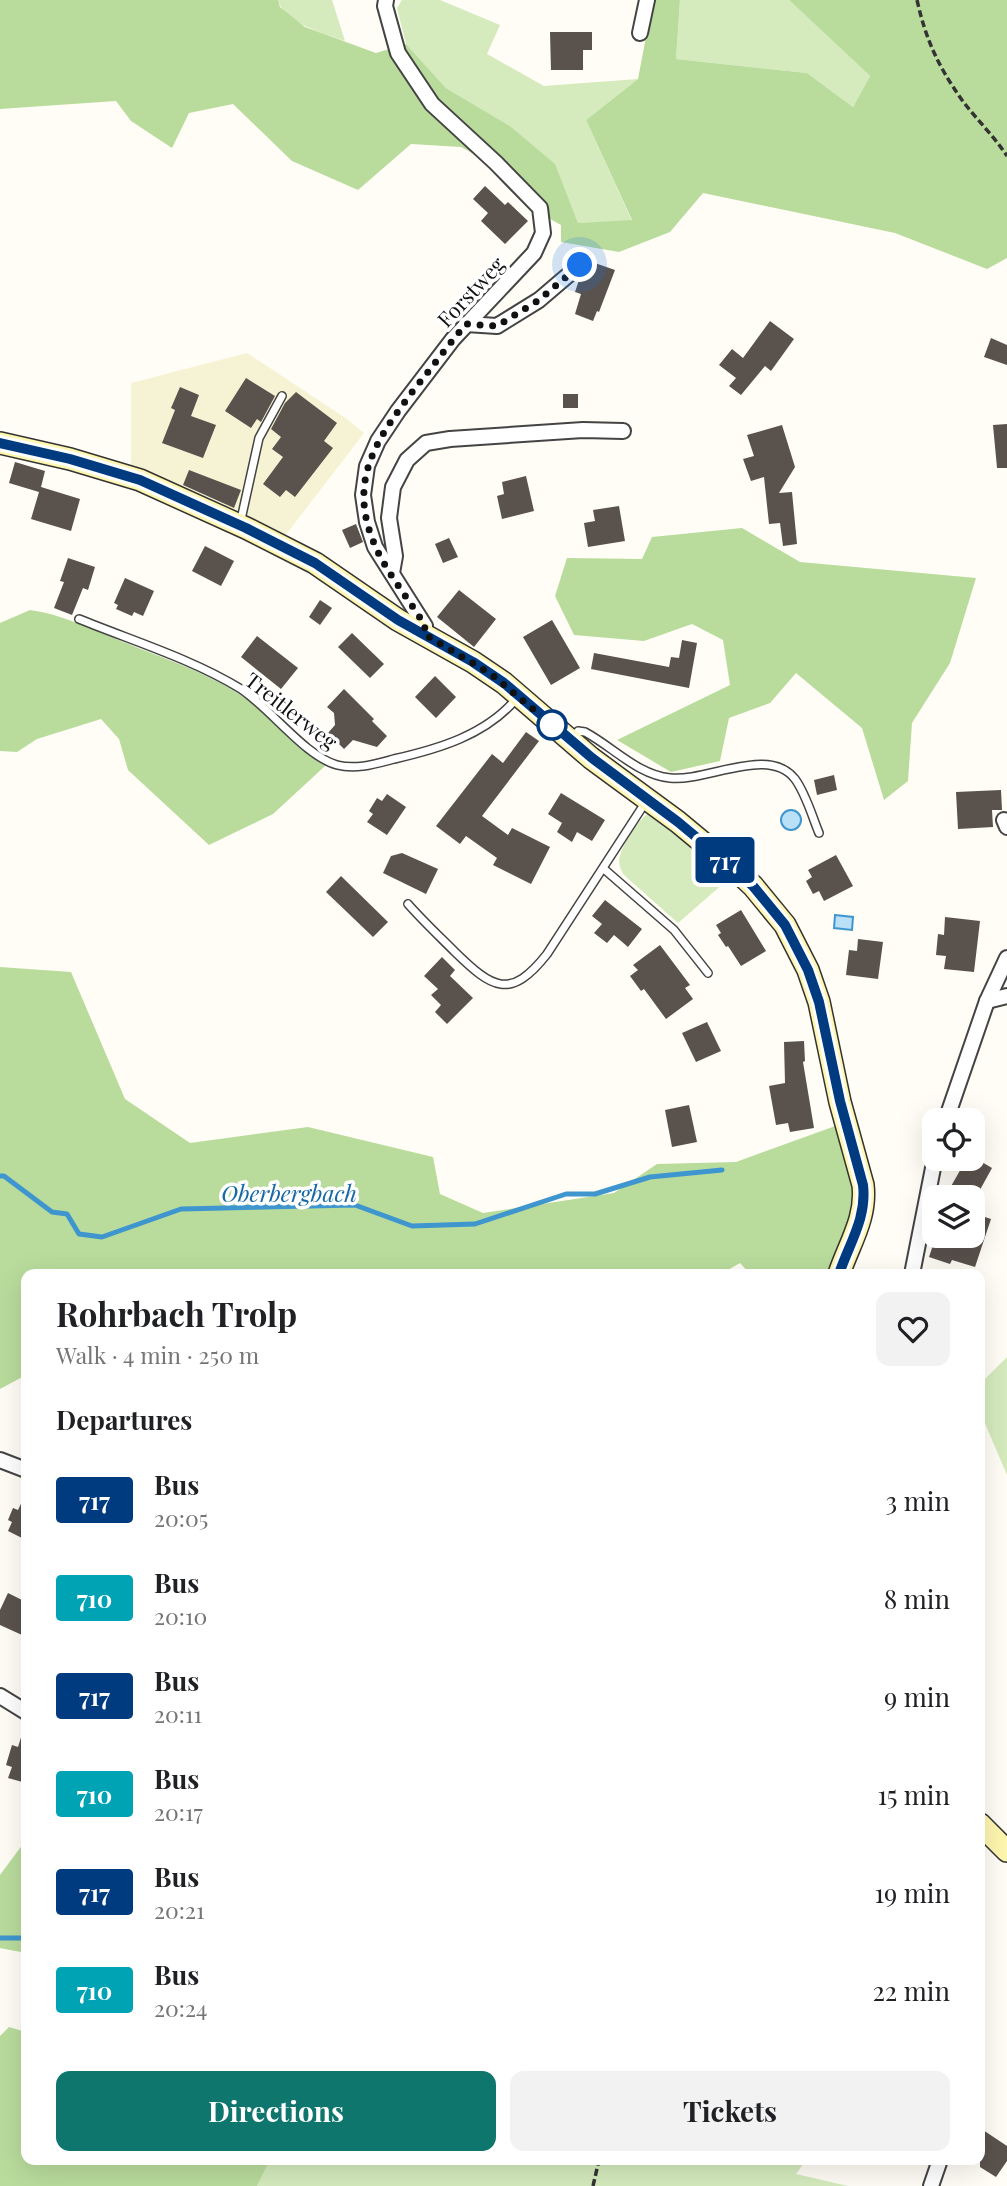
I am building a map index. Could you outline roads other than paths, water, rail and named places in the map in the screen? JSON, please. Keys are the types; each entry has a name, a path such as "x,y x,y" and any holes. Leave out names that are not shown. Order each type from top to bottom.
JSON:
{"main road":[{"path":"0,443 70,459 140,480 240,525 315,563 398,620 473,662 519,695 570,740 705,843 753,886 785,925 808,970 819,1002 864,1195 858,1230 841,1269"},
{"path":"985,1829 1007,1851"}],"street":[{"name":"Forstweg","path":"386,0 385,6 398,52 432,104 540,208 543,233 534,253 466,324 387,426 367,466 363,495 367,522 375,547 425,626 424,634"},
{"path":"640,33 647,0"},
{"path":"466,324 497,326 539,300 580,265"},
{"path":"392,573 395,555 388,518 393,487 407,460 426,443 583,430 623,431"},
{"path":"950,1108 987,1001 1007,958"},
{"path":"987,1001 1007,996"},
{"path":"913,1269 932,1171"},
{"path":"0,1460 21,1468"},
{"path":"0,1696 21,1709"},
{"path":"931,2186 938,2165"}],"lane":[{"path":"240,525 260,438 282,396"},
{"name":"Treitlerweg","path":"79,619 220,678 266,708 319,756 333,764 350,767 451,744 495,719 519,695"},
{"path":"570,740 578,732 585,732 637,767 660,777 689,778 766,764 780,767 797,782 819,834"},
{"path":"408,904 491,984 511,984 523,979 541,961 604,869 647,799"},
{"path":"604,869 674,930 708,973"}],"water":[{"path":"791,810 798,813 801,820 798,827 791,830 784,827 781,820 784,813"},
{"path":"835,915 853,917 852,930 834,928"}],"waterway":[{"name":"Oberbergbach","path":"0,1176 4,1176 52,1212 67,1214 79,1234 102,1237 181,1209 355,1205 412,1226 475,1224 566,1194 595,1194 650,1177 722,1170"},
{"path":"0,1938 21,1938"}]}
